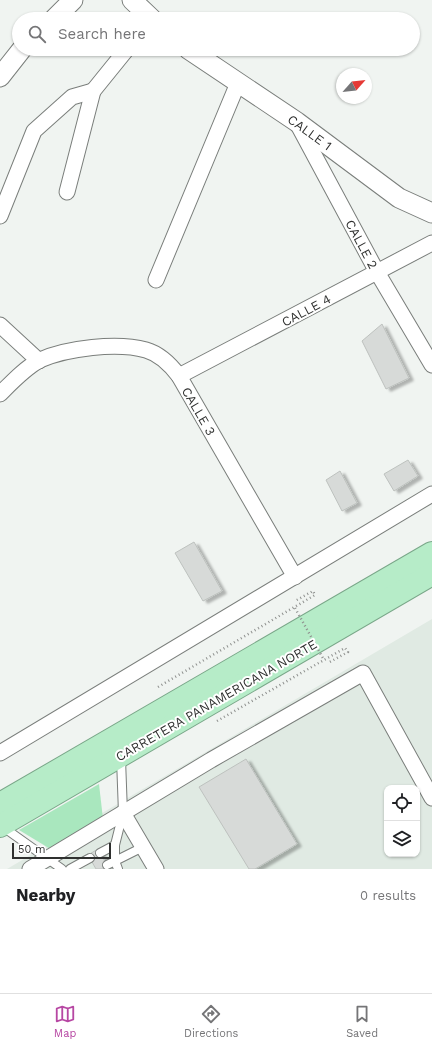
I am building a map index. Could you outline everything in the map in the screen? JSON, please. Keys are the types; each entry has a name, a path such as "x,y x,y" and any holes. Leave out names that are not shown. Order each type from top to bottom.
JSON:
{"highway":[{"name":"CARRETERA PANAMERICANA NORTE","path":"0,804 432,553"},
{"name":"CARRETERA PANAMERICANA NORTE","path":"0,826 432,574"}],"street":[{"path":"61,12 73,0"},
{"path":"132,0 144,12"},
{"path":"1,76 17,56"},
{"path":"67,192 92,91 121,56"},
{"name":"CALLE 1","path":"198,56 296,122 399,198 432,213"},
{"path":"156,280 238,83"},
{"path":"0,216 34,131 72,97 92,91"},
{"name":"CALLE 2","path":"296,122 377,272 432,365"},
{"name":"CALLE 4","path":"179,376 432,243"},
{"path":"0,325 39,361"},
{"name":"CALLE 3","path":"0,394 27,368 39,361 72,350 110,347 131,348 146,350 164,359 179,376 295,577"},
{"path":"0,753 432,494"},
{"path":"30,869 364,672 432,798"},
{"path":"123,813 156,869"}],"lane":[{"path":"111,863 123,813 121,756"},
{"path":"0,826 62,869"},
{"path":"100,853 115,845"},
{"path":"111,863 143,847"},
{"path":"70,869 90,858"},
{"path":"111,863 118,869"}],"path":[{"path":"158,687 315,595 313,591 295,601"},
{"path":"295,608 324,660"},
{"path":"214,723 345,648 348,652 328,663"}],"shaded area":[{"path":"432,619 432,869 7,869"}],"green space":[{"path":"99,784 103,819 52,850 19,830"}],"building":[{"path":"382,324 409,378 386,389 362,341"},
{"path":"408,460 418,476 394,491 384,474"},
{"path":"340,471 357,503 342,511 326,480"},
{"path":"194,542 222,591 203,601 175,553"},
{"path":"246,759 297,844 255,869 249,869 199,787"},
{"path":"98,849 109,869 96,869 88,855"}]}
